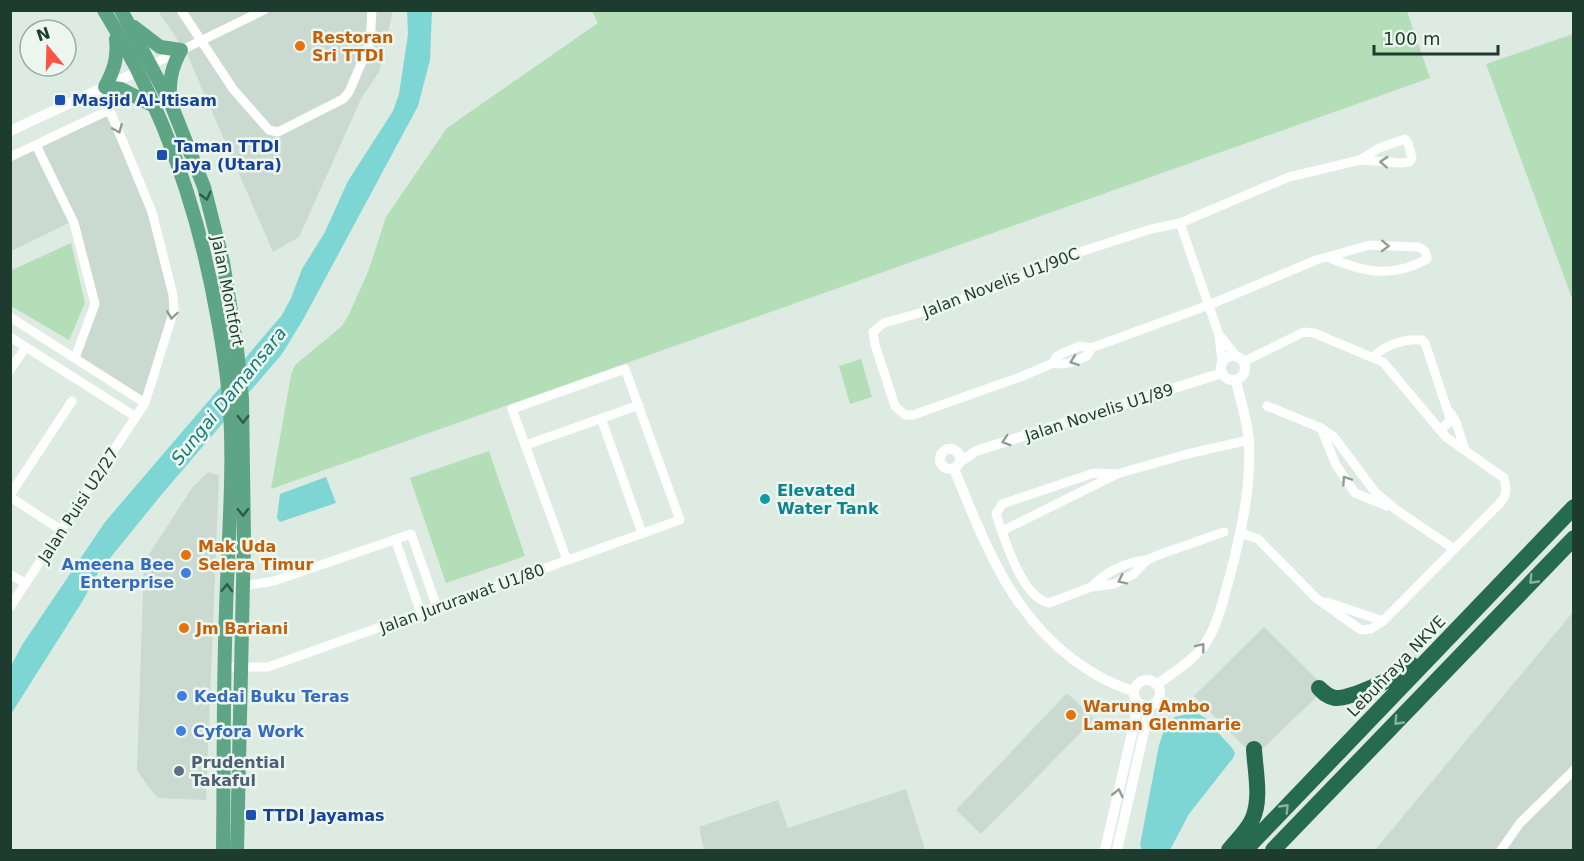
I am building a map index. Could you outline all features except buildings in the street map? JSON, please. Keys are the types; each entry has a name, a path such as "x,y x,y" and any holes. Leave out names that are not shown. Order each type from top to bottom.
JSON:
{"highway":[{"name":"Lebuhraya NKVE","path":"1245,850 1574,507"},
{"path":"1273,850 1574,538"},
{"path":"1319,688 1328,697 1338,698 1398,676 1467,617"},
{"path":"1229,850 1252,821 1255,810 1257,799 1254,748"}],"main road":[{"name":"Jalan Montfort","path":"104,10 156,107 189,195 203,245 220,333 230,410 231,465 225,667 223,850"},
{"name":"Jalan Montfort","path":"124,16 171,104 204,187 223,262 232,319 242,399 243,453 242,668 237,850"},
{"path":"124,16 159,47 181,50 172,67 169,82 171,104"},
{"path":"115,29 118,55 115,69 105,87 122,89 156,107"}],"street":[{"path":"181,10 233,89 269,130 278,132 343,99 349,92 370,43 372,10"},
{"path":"10,131 264,10"},
{"name":"Jalan Puisi U2/27","path":"10,607 145,403 172,320 173,295 152,212 111,113 105,112 36,145"},
{"path":"1219,335 1240,359 1244,372 1236,380 1230,380 1222,368 1219,335 1180,223 1289,177 1360,160 1402,163 1409,162 1412,158 1405,139 1379,148 1360,160"},
{"path":"10,157 36,145 74,223 95,304 75,358"},
{"name":"Jalan Novelis U1/90C","path":"1180,223 1151,229 1058,260 1009,283 884,323 873,333 874,345 895,406 900,413 914,415 1023,376 1053,363 1056,357 1080,346 1091,348 1209,304"},
{"path":"1209,304 1316,260 1371,245 1418,247 1427,253 1426,259 1416,265 1385,272 1349,266 1328,257"},
{"path":"10,317 145,403"},
{"path":"1222,368 1231,356 1240,359 1304,332 1314,333 1373,357 1383,362 1446,437 1504,478 1507,486 1506,496 1383,621 1371,628 1361,630 1316,598 1258,539 1241,533"},
{"path":"10,337 136,417"},
{"path":"1373,357 1383,347 1416,339 1422,340 1450,418 1440,430"},
{"path":"10,370 26,347"},
{"name":"Jalan Novelis U1/89","path":"957,451 976,451 1222,368"},
{"path":"526,445 639,405 625,369 512,409 567,560"},
{"path":"1157,685 1203,647 1224,598 1241,533 1248,479 1249,440 1236,380"},
{"path":"61,530 10,496 72,401"},
{"name":"Jalan Jururawat U1/80","path":"225,667 268,667 680,520 639,405"},
{"path":"1267,406 1321,428 1334,437 1375,492 1395,509 1454,549"},
{"path":"1448,410 1456,422 1465,450"},
{"path":"601,418 642,533"},
{"path":"1321,428 1336,465 1355,493 1395,509"},
{"path":"1002,531 1117,474 1187,454 1249,440"},
{"path":"957,466 948,469 942,466 940,456 947,449 957,451 960,456 957,466 988,550 1015,598 1033,624 1056,647 1092,674 1134,691"},
{"name":"Jalan Novelis U1/89","path":"957,466 976,451"},
{"path":"1117,474 1094,473 1002,504 996,514 1018,571 1042,602 1049,603 1091,587 1103,575 1131,562 1147,560 1190,542 1224,532"},
{"path":"1075,480 1080,486 1079,492"},
{"path":"243,586 274,581 411,534 436,607"},
{"path":"395,539 421,613"},
{"path":"10,574 26,584"},
{"path":"1316,598 1383,621"},
{"path":"1146,681 1157,685 1160,695 1156,702 1144,704 1135,698 1134,691 1138,684 1146,681"},
{"path":"1106,850 1144,704"},
{"path":"1117,850 1144,704"},
{"path":"1501,850 1520,823 1574,770"}],"shaded area":[{"path":"158,11 393,11 379,72 361,99 299,237 273,252 187,54"},
{"path":"106,115 149,211 170,294 171,313 144,398 78,357 98,302 75,220 11,251 11,160"},
{"path":"208,472 219,475 206,800 158,798 137,770 144,562 192,488"},
{"path":"1573,612 1573,850 1375,850"},
{"path":"1264,627 1326,688 1259,752 1250,752 1194,696"},
{"path":"1067,693 1094,719 981,834 956,810"},
{"path":"906,789 925,850 704,850 699,827 778,800 788,828"}],"green space":[{"path":"592,11 1407,11 1430,78 271,489 291,375 295,365 342,326 368,272 386,217 447,128 598,23"},
{"path":"1574,34 1573,301 1486,64"},
{"path":"71,243 85,303 69,340 11,306 10,271"},
{"path":"861,359 872,397 850,404 839,366"},
{"path":"489,451 525,556 446,583 410,478"}],"water":[{"name":"Sungai Damansara","path":"407,11 432,11 430,60 418,106 304,318 282,354 162,494 98,573 11,714 11,666 22,645 105,522 282,315 302,269 325,232 348,181 393,111 399,94 408,34"},
{"path":"326,477 336,503 280,522 277,518 280,494"},
{"path":"1194,712 1204,717 1235,753 1189,814 1170,850 1142,850 1140,845 1159,745 1166,725 1175,717"}],"place":[{"name":"Restoran Sri TTDI","path":"300,46"},
{"name":"Masjid Al-Itisam","path":"60,100"},
{"name":"Taman TTDI Jaya (Utara)","path":"162,155"},
{"name":"Elevated Water Tank","path":"765,499"},
{"name":"Mak Uda Selera Timur","path":"186,555"},
{"name":"Ameena Bee Enterprise","path":"186,573"},
{"name":"Jm Bariani","path":"184,628"},
{"name":"Kedai Buku Teras","path":"182,696"},
{"name":"Warung Ambo Laman Glenmarie","path":"1071,715"},
{"name":"Cyfora Work","path":"181,731"},
{"name":"Prudential Takaful","path":"179,771"},
{"name":"TTDI Jayamas","path":"251,815"}]}
